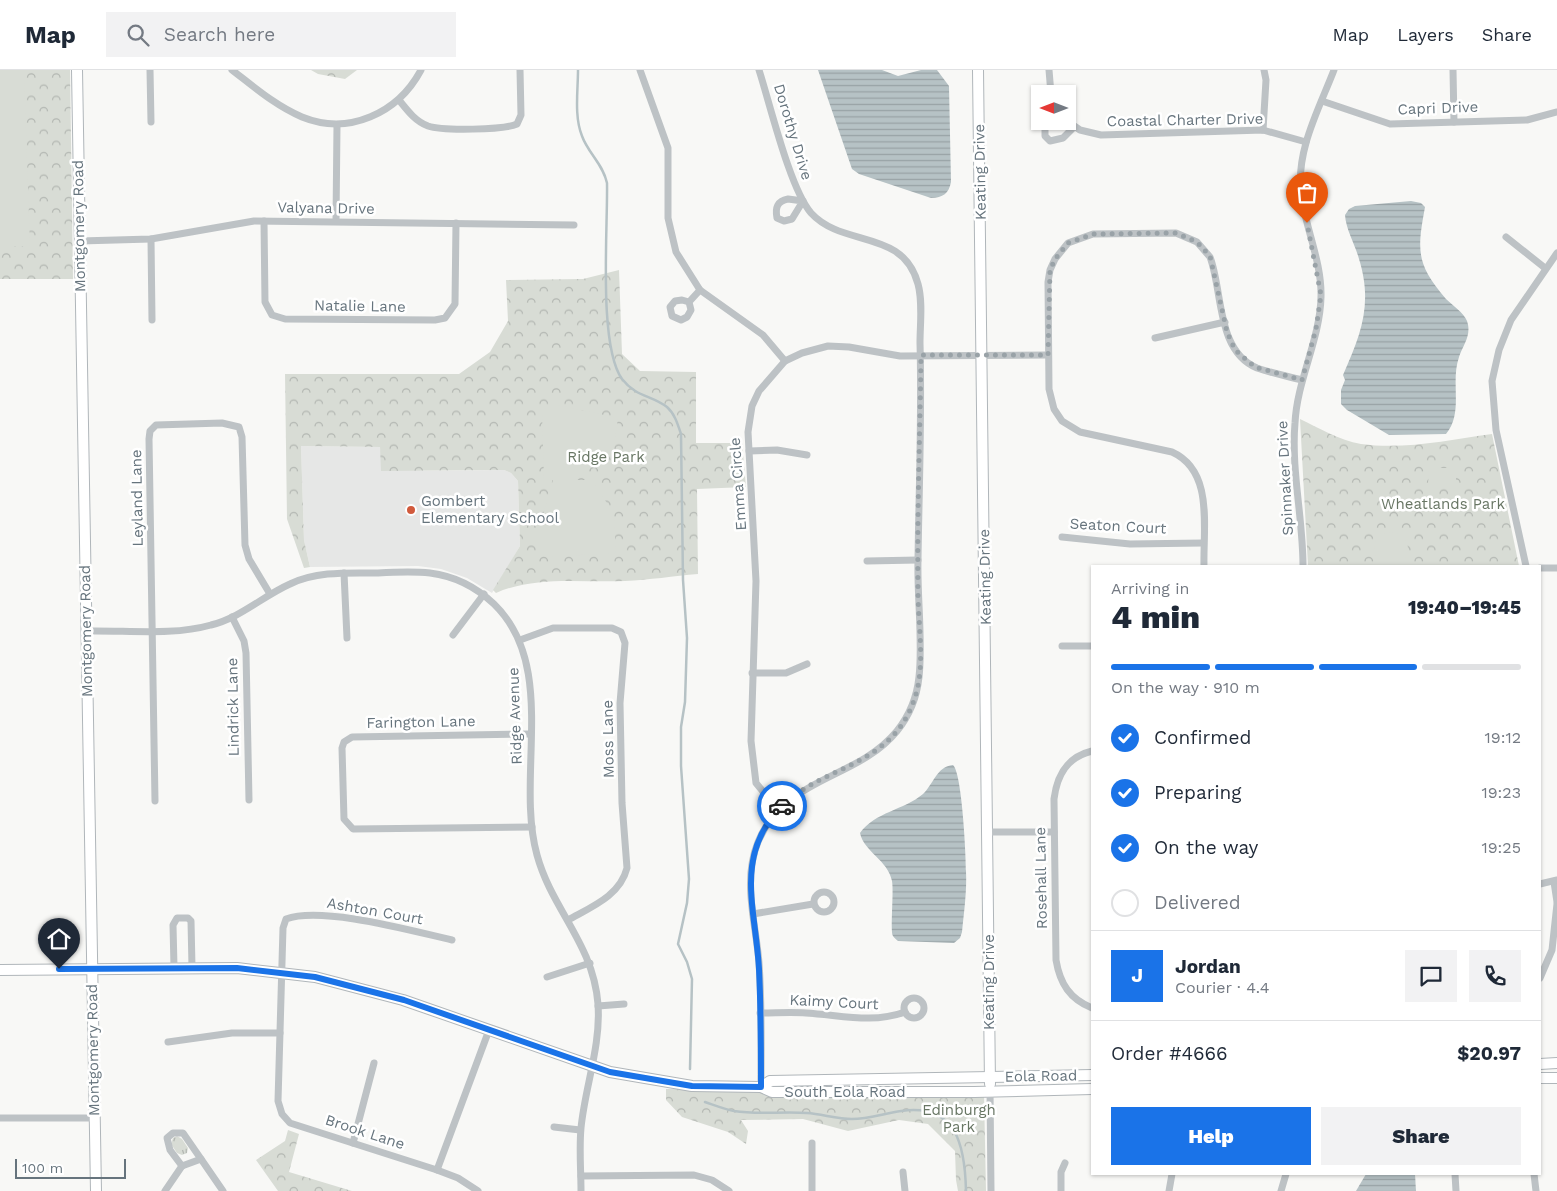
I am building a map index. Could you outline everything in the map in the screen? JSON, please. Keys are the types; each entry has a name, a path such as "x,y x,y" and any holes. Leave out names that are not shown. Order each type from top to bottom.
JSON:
{"street":[{"name":"Montgomery Road","path":"77,70 96,1191"},
{"path":"150,70 151,122"},
{"path":"232,70 289,111 313,121 337,124 367,119 399,100 421,70"},
{"path":"399,100 419,121 433,127 504,129 517,124 521,115 520,70"},
{"path":"640,70 668,148 668,208 672,241 682,264 700,290 763,335 785,362"},
{"name":"Dorothy Drive","path":"760,70 802,201 812,213 830,227 879,241 903,256 916,276 920,290 921,355 918,560 920,675 918,687 906,718 890,739 869,756 802,790 778,810 763,831 754,854 750,886 759,961 761,1087"},
{"name":"Keating Drive","path":"978,70 990,1084"},
{"path":"1049,70 1050,85"},
{"path":"1263,130 1266,80 1264,70"},
{"name":"Spinnaker Drive","path":"1303,565 1294,440 1297,402 1316,329 1321,295 1301,192 1300,174 1306,142 1334,70"},
{"path":"1453,70 1454,122"},
{"name":"Capri Drive","path":"1322,101 1390,124 1527,120 1557,112"},
{"path":"336,221 337,124"},
{"name":"Coastal Charter Drive","path":"1076,128 1102,135 1263,130 1306,142"},
{"path":"1046,130 1045,136 1050,141 1056,142 1071,130"},
{"name":"Valyana Drive","path":"80,241 151,239 246,222 264,221 574,225"},
{"name":"Natalie Lane","path":"264,221 265,305 276,317 294,319 435,320 445,318 455,304 456,223"},
{"path":"1204,565 1203,494 1200,480 1192,466 1182,457 1172,452 1080,432 1070,428 1062,421 1051,401 1048,355 1050,270 1055,259 1068,243 1093,234 1169,232 1187,236 1205,249 1214,267 1230,340 1244,360 1255,367 1302,380"},
{"path":"1506,237 1545,268"},
{"path":"151,239 152,320"},
{"path":"1526,565 1496,430 1492,381 1499,350 1511,320 1545,268 1557,254"},
{"path":"690,302 700,290"},
{"path":"1155,338 1225,322"},
{"name":"Emma Circle","path":"778,810 759,788 754,773 750,725 756,581 748,424 755,398 764,384 785,362 802,353 828,346 850,347 893,355 1048,355"},
{"name":"Leyland Lane","path":"156,801 149,439 150,431 156,425 222,422 239,427 242,437 245,545 249,559 270,594"},
{"path":"749,451 777,450 807,455"},
{"name":"Seaton Court","path":"1062,537 1130,544 1203,543"},
{"path":"867,561 918,560"},
{"path":"1541,568 1557,568"},
{"path":"344,572 347,638"},
{"name":"Ridge Avenue","path":"86,631 199,628 232,617 270,594 304,578 344,572 430,573 461,581 484,594 503,612 520,640 529,672 532,826 542,871 590,963 598,1006 596,1042 580,1130 582,1191"},
{"path":"452,635 484,594"},
{"name":"Lindrick Lane","path":"232,617 244,641 246,653 248,800"},
{"name":"Moss Lane","path":"520,640 549,629 612,628 621,632 624,643 620,703 622,802 627,868 623,879 614,892 568,920"},
{"path":"1062,646 1091,646"},
{"path":"752,673 786,673 807,664"},
{"name":"Farington Lane","path":"530,734 352,736 344,742 342,748 342,771 344,819 347,825 356,830 532,826"},
{"name":"Rosehall Lane","path":"1091,751 1073,759 1060,774 1054,799 1056,960 1058,974 1071,996 1091,1007"},
{"path":"988,832 1054,832"},
{"path":"1541,884 1555,881 1557,903 1552,950 1541,976"},
{"path":"753,914 814,904"},
{"name":"Ashton Court","path":"282,972 283,928 286,919 298,915 335,916 452,940"},
{"path":"174,968 174,925 177,918 181,916 191,921 192,967"},
{"path":"547,977 590,963"},
{"name":"South Eola Road","path":"0,970 192,967 282,972 371,990 591,1066 629,1076 692,1086 761,1087 772,1092 990,1084"},
{"name":"Brook Lane","path":"282,972 278,1101 282,1114 290,1122 458,1178 478,1191"},
{"path":"598,1006 624,1004"},
{"name":"Kaimy Court","path":"760,1013 806,1013 870,1020 892,1017 905,1012"},
{"path":"437,1170 489,1030"},
{"path":"168,1042 232,1033 280,1033"},
{"path":"353,1143 374,1063"},
{"path":"1541,1064 1557,1063"},
{"name":"Eola Road","path":"990,1084 1091,1075"},
{"path":"1541,1078 1557,1078"},
{"name":"South Eola Road","path":"761,1087 770,1081 990,1084"},
{"path":"990,1084 991,1191"},
{"name":"Eola Road","path":"990,1084 1091,1089"},
{"path":"0,1118 95,1118"},
{"path":"554,1127 580,1130"},
{"path":"182,1166 167,1144 167,1138 173,1132 183,1133 223,1191"},
{"path":"812,1143 812,1191"},
{"path":"165,1191 182,1166 201,1159"},
{"path":"1061,1191 1061,1172 1065,1163"},
{"path":"903,1172 905,1191"},
{"path":"581,1176 694,1175 712,1180 729,1191"},
{"path":"1168,1191 1172,1175"},
{"path":"1281,1191 1286,1175"},
{"path":"1455,1175 1456,1191"},
{"path":"1534,1175 1536,1191"}],"shaded area":[{"path":"818,70 882,70 898,76 921,70 937,70 949,86 951,182 947,192 942,196 931,198 859,174 852,169"},
{"path":"1411,201 1421,203 1425,207 1420,246 1424,266 1436,287 1463,315 1468,326 1468,335 1457,367 1456,407 1451,425 1446,434 1389,435 1347,410 1341,404 1341,390 1345,380 1343,375 1360,332 1365,305 1363,275 1345,215 1349,209 1355,206"},
{"name":"Gombert Elementary School","path":"301,446 380,447 380,450 422,471 504,470 511,473 518,481 520,546 492,593 467,578 441,569 418,566 310,567 304,540"},
{"path":"953,765 959,783 965,848 966,886 962,932 960,938 954,943 898,941 893,937 892,933 892,881 890,874 886,867 866,846 860,833 874,820 923,794 939,772"},
{"path":"1365,1175 1415,1175 1416,1191 1356,1191"}],"green space":[{"path":"0,70 70,70 73,279 0,279"},
{"path":"0,70 24,70 30,246 0,246"},
{"path":"311,70 357,70 345,79 318,74"},
{"name":"Ridge Park","path":"619,270 622,354 640,371 696,372 696,443 742,443 746,487 697,489 698,574 625,581 543,582 512,587 496,593 493,590 520,546 518,481 511,473 504,470 381,471 380,447 301,446 304,540 310,567 304,568 287,519 285,374 459,374 490,352 508,321 506,280 583,279"},
{"path":"553,404 618,418 613,452 574,480 592,480 614,514 616,553 545,557 535,543 553,480 544,480 542,414"},
{"name":"Wheatlands Park","path":"1300,419 1345,440 1377,446 1410,445 1492,434 1519,565 1308,565"},
{"path":"1429,468 1456,468 1456,485 1428,485"},
{"path":"1391,532 1403,537 1408,549 1403,561 1394,565 1388,565 1379,561 1374,549 1379,537"},
{"name":"Edinburgh Park","path":"666,1089 984,1094 986,1191 958,1191 955,1151 928,1124 899,1120 848,1131 803,1119 741,1120 748,1131 746,1144 728,1132 682,1117 666,1100"},
{"path":"288,1130 299,1134 289,1172 352,1191 278,1191 256,1160 285,1141"},
{"path":"177,1136 182,1139 188,1148 187,1153 182,1155 177,1153 171,1144 173,1138"}],"waterway":[{"path":"578,70 577,112 580,128 585,142 602,170 607,183 607,314 615,363 622,379 627,385 638,393 661,403 670,410 681,434 683,580 687,638 685,702 681,727 681,766 689,879 687,903 678,944 687,962 692,979 690,1069"},
{"path":"705,1102 734,1111 807,1113 846,1119 864,1118 901,1111 920,1110 935,1114 946,1121 954,1131 960,1144 966,1191"}],"way so far":[{"path":"782,806 791,797 815,782 869,756 890,739 906,718 918,687 920,675 918,591 921,355 1048,355 1048,282 1050,270 1061,250 1068,243 1080,237 1093,234 1162,232 1187,236 1205,249 1214,267 1230,340 1235,350 1244,360 1255,367 1302,380 1320,314 1321,295 1319,275 1307,223"}],"place":[{"name":"Gombert Elementary School","path":"411,510"}],"route":[{"path":"59,969 237,968 315,977 361,987 404,1000 610,1072 692,1086 761,1087 759,961 750,897 750,878 751,866 758,842 769,822 782,806"}]}
